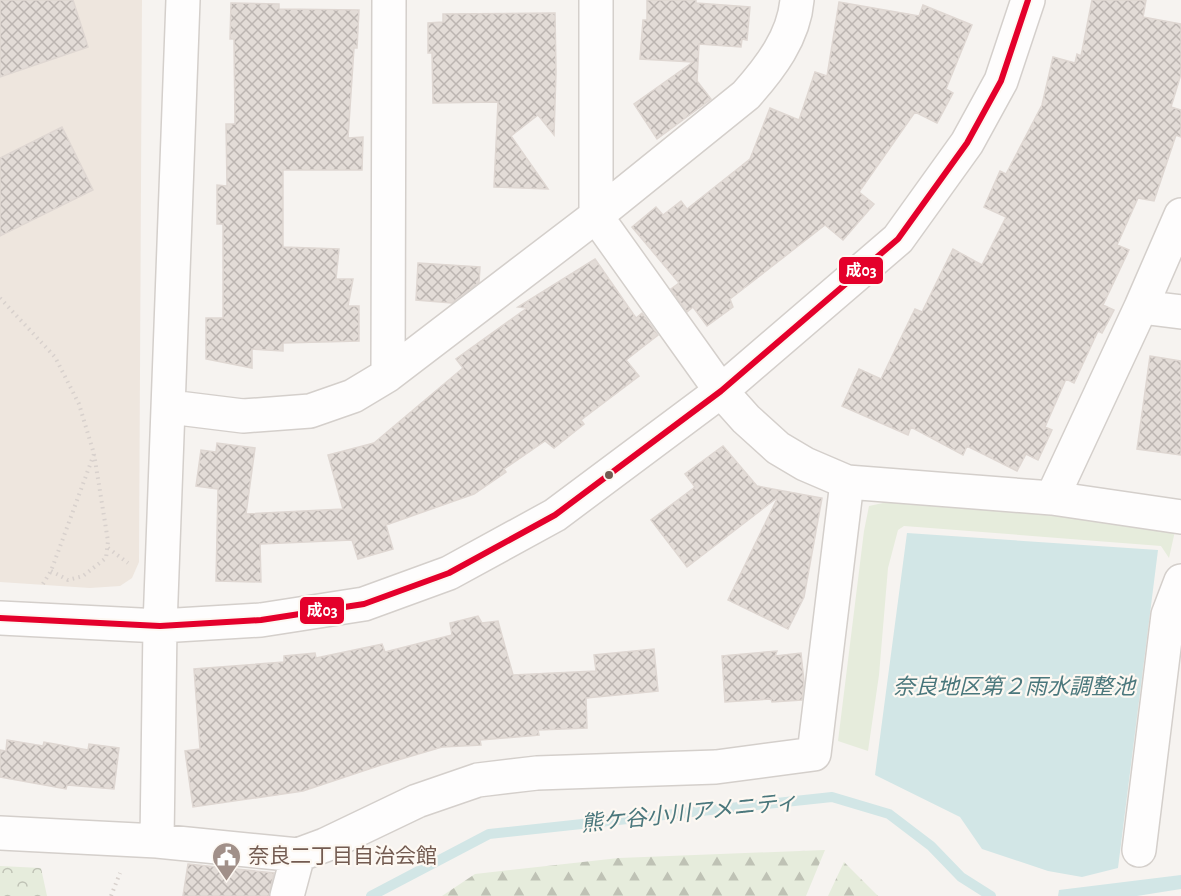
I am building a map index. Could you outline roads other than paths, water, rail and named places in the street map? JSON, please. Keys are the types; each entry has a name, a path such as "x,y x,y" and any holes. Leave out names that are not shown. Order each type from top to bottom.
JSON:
{"street":[{"path":"157,841 160,626 170,407 183,0"},
{"path":"388,375 389,0"},
{"path":"596,0 596,216 721,391 746,419 778,448 805,464 847,482 1052,498 1181,517"},
{"path":"170,407 243,416 310,411 353,396 388,375 596,216 746,95 767,71 784,42 797,0"},
{"path":"0,618 160,626 261,620 364,604 450,573 555,515 721,391 898,239 967,142 1001,81 1028,0"},
{"path":"1052,498 1181,215"},
{"path":"1141,307 1181,312"},
{"path":"0,833 157,841 298,855 325,845 417,801 478,780 537,773 716,766 814,754 847,482"},
{"path":"1139,850 1168,615 1181,582"},
{"path":"287,896 298,855"}],"water":[{"name":"奈良地区第２雨水調整池","path":"907,533 1158,550 1118,868 1082,877 1048,871 982,849 960,817 875,775"},
{"path":"1181,875 1181,889 1137,896 1058,896 1059,890"}],"waterway":[{"name":"熊ケ谷小川アメニティ","path":"371,896 489,834 832,797 889,814 931,846 961,877 991,896"}],"place":[{"name":"奈良二丁目自治会館","path":"227,882"}]}
